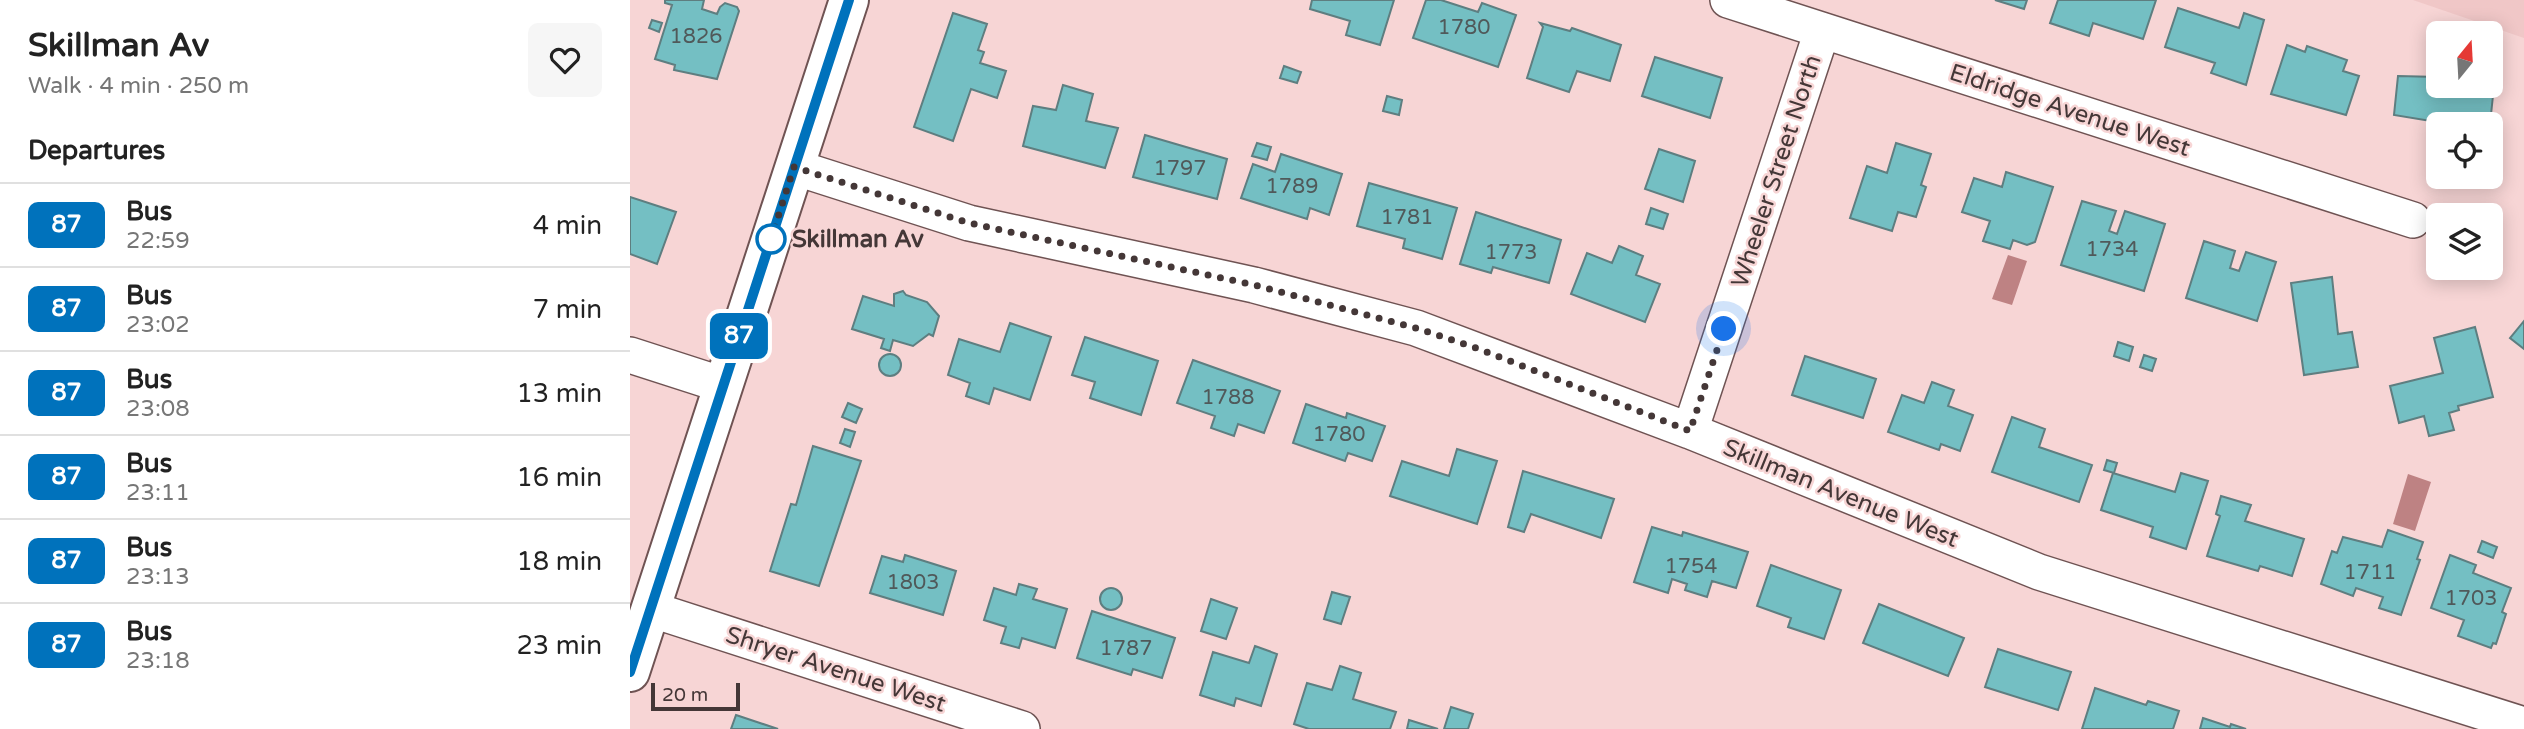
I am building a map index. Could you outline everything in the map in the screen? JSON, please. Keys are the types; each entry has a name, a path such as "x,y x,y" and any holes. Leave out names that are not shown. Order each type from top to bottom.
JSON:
{"street":[{"path":"630,672 849,0"},
{"name":"Eldridge Avenue West","path":"1727,0 2413,220"},
{"name":"Wheeler Street North","path":"1690,431 1822,31"},
{"name":"Skillman Avenue West","path":"794,167 969,223 1254,285 1416,328 1479,349 1690,431 1851,499 2039,572 2501,723"},
{"path":"630,355 723,385"},
{"name":"Shryer Avenue West","path":"650,609 1022,729"}],"shaded area":[{"path":"2413,0 2524,0 2524,38 2503,31 2503,21 2474,21"},
{"path":"2008,255 2027,261 2012,305 1992,299"},
{"path":"2408,474 2431,482 2415,531 2393,524"}],"building":[{"path":"665,0 704,0 702,9 717,14 725,3 737,7 739,11 717,79 674,70 675,65 655,59 672,5 665,3"},
{"path":"1312,0 1394,0 1380,45 1346,35 1350,21 1310,9"},
{"path":"1426,0 1441,0 1478,12 1482,3 1516,15 1498,67 1413,38"},
{"path":"1995,0 2027,0 2024,9"},
{"path":"2058,0 2156,0 2143,39 2093,23 2089,36 2050,23"},
{"path":"2178,8 2239,28 2244,13 2264,20 2246,85 2211,73 2215,63 2165,47"},
{"path":"953,13 987,24 978,50 984,52 980,63 1006,71 997,98 971,89 953,141 914,127"},
{"path":"652,20 662,23 659,32 649,28"},
{"path":"1540,23 1570,31 1572,28 1621,45 1610,81 1577,71 1569,92 1527,78 1543,27"},
{"path":"2287,45 2305,52 2307,46 2347,60 2343,71 2359,76 2346,115 2271,94"},
{"path":"1655,57 1722,78 1710,118 1642,96"},
{"path":"1284,66 1301,72 1297,83 1280,78"},
{"path":"2398,76 2426,77 2426,98 2493,98 2491,112 2426,112 2426,120 2394,115"},
{"path":"1063,85 1093,94 1086,121 1118,128 1105,168 1023,146 1033,106 1056,110"},
{"path":"1387,96 1402,100 1399,115 1383,111"},
{"path":"1145,135 1227,159 1217,199 1133,177"},
{"path":"1257,143 1271,147 1267,160 1252,156"},
{"path":"1896,143 1931,154 1921,185 1926,187 1916,217 1898,212 1892,231 1850,218 1867,166 1887,173"},
{"path":"1659,149 1695,161 1683,202 1645,189"},
{"path":"1281,154 1342,174 1329,215 1310,208 1307,219 1241,198 1253,164 1275,172"},
{"path":"2006,172 2053,187 2035,242 2027,245 2013,240 2010,249 1983,241 1990,221 1962,212 1974,178 2002,187"},
{"path":"1369,183 1457,208 1442,259 1403,248 1405,239 1357,226"},
{"path":"630,197 676,212 657,264 630,254"},
{"path":"2082,201 2116,211 2109,231 2117,234 2125,211 2165,224 2144,291 2061,265"},
{"path":"1651,208 1668,214 1663,229 1646,224"},
{"path":"1476,212 1561,240 1549,283 1493,267 1491,273 1460,264"},
{"path":"2204,241 2235,251 2230,268 2239,271 2246,252 2276,262 2257,321 2186,298"},
{"path":"1619,246 1643,256 1636,275 1660,284 1645,322 1571,294 1587,253 1612,263"},
{"path":"2332,277 2338,334 2352,332 2358,367 2304,375 2291,283"},
{"path":"903,291 906,295 927,302 939,316 933,336 929,334 913,346 893,340 890,351 881,348 884,339 852,329 863,296 894,306 894,294"},
{"path":"2524,321 2524,349 2510,338"},
{"path":"1010,323 1051,337 1030,400 994,388 989,404 966,396 970,383 948,375 959,339 1000,352"},
{"path":"2475,327 2493,397 2458,406 2459,410 2449,413 2454,430 2429,436 2424,416 2399,423 2390,386 2443,373 2434,338"},
{"path":"1085,337 1158,361 1141,415 1090,398 1095,382 1072,375"},
{"path":"2118,342 2133,347 2129,361 2114,356"},
{"path":"890,354 898,357 901,365 898,373 890,376 882,373 879,365 882,357"},
{"path":"2144,355 2156,359 2152,371 2140,367"},
{"path":"1805,356 1876,379 1863,418 1792,395"},
{"path":"1193,360 1280,391 1264,433 1238,424 1234,436 1211,428 1215,416 1177,403"},
{"path":"1932,382 1954,390 1948,406 1973,415 1960,451 1941,444 1939,450 1888,432 1902,395 1924,403"},
{"path":"848,403 862,409 856,423 842,417"},
{"path":"1306,404 1346,418 1347,413 1385,426 1372,461 1348,453 1345,461 1293,443"},
{"path":"2012,417 2045,429 2039,447 2092,465 2079,502 1992,472"},
{"path":"845,429 855,432 850,447 840,443"},
{"path":"813,446 861,461 819,586 770,571 791,504 796,505"},
{"path":"1457,449 1497,461 1477,524 1390,496 1402,461 1449,476"},
{"path":"2107,460 2117,463 2114,473 2104,470"},
{"path":"1523,471 1614,499 1601,538 1531,514 1524,532 1508,527"},
{"path":"2113,473 2175,492 2181,473 2208,481 2186,549 2150,537 2153,527 2101,510"},
{"path":"2221,496 2251,505 2245,521 2304,539 2292,576 2260,566 2258,571 2207,556 2220,516 2216,514"},
{"path":"1652,527 1682,536 1683,532 1748,552 1736,588 1712,581 1707,597 1685,590 1687,584 1672,579 1668,593 1634,582"},
{"path":"2388,530 2423,542 2417,559 2420,560 2401,615 2379,608 2383,597 2356,588 2353,596 2321,584 2332,551 2337,553 2343,537 2382,547"},
{"path":"2482,541 2497,547 2493,558 2478,552"},
{"path":"905,555 956,571 943,615 870,593 882,556 903,562"},
{"path":"2450,555 2476,565 2473,573 2511,588 2502,612 2506,614 2496,644 2493,643 2491,648 2458,636 2464,620 2431,608"},
{"path":"1771,565 1841,590 1824,639 1788,627 1791,618 1757,606"},
{"path":"1019,584 1037,589 1033,599 1067,609 1055,648 1022,638 1019,648 1001,643 1006,627 984,620 994,588 1016,595"},
{"path":"1111,588 1119,591 1122,599 1119,607 1111,610 1103,607 1100,599 1103,591"},
{"path":"1332,592 1350,597 1341,624 1324,619"},
{"path":"1211,599 1237,608 1226,639 1201,631"},
{"path":"1879,604 1964,638 1948,676 1863,643"},
{"path":"1092,611 1175,638 1162,678 1133,669 1131,675 1077,658"},
{"path":"1255,646 1277,654 1261,706 1236,698 1234,706 1200,695 1213,652 1249,663"},
{"path":"1998,649 2071,672 2058,710 1985,687"},
{"path":"1340,666 1361,673 1353,699 1396,712 1390,729 1309,729 1294,724 1307,683 1332,690"},
{"path":"2095,688 2146,705 2148,701 2179,711 2173,729 2082,729"},
{"path":"1451,707 1473,714 1468,729 1444,729"},
{"path":"736,715 778,729 731,729"},
{"path":"2203,718 2230,727 2231,724 2246,729 2200,729"},
{"path":"1409,720 1438,729 1407,729"}],"bus line":[{"name":"87","path":"630,672 849,0"}],"place":[{"name":"Skillman Av","path":"771,239"}],"route":[{"path":"771,239 794,167 969,223 1030,239 1254,285 1416,328 1479,349 1690,431 1724,329"}]}
